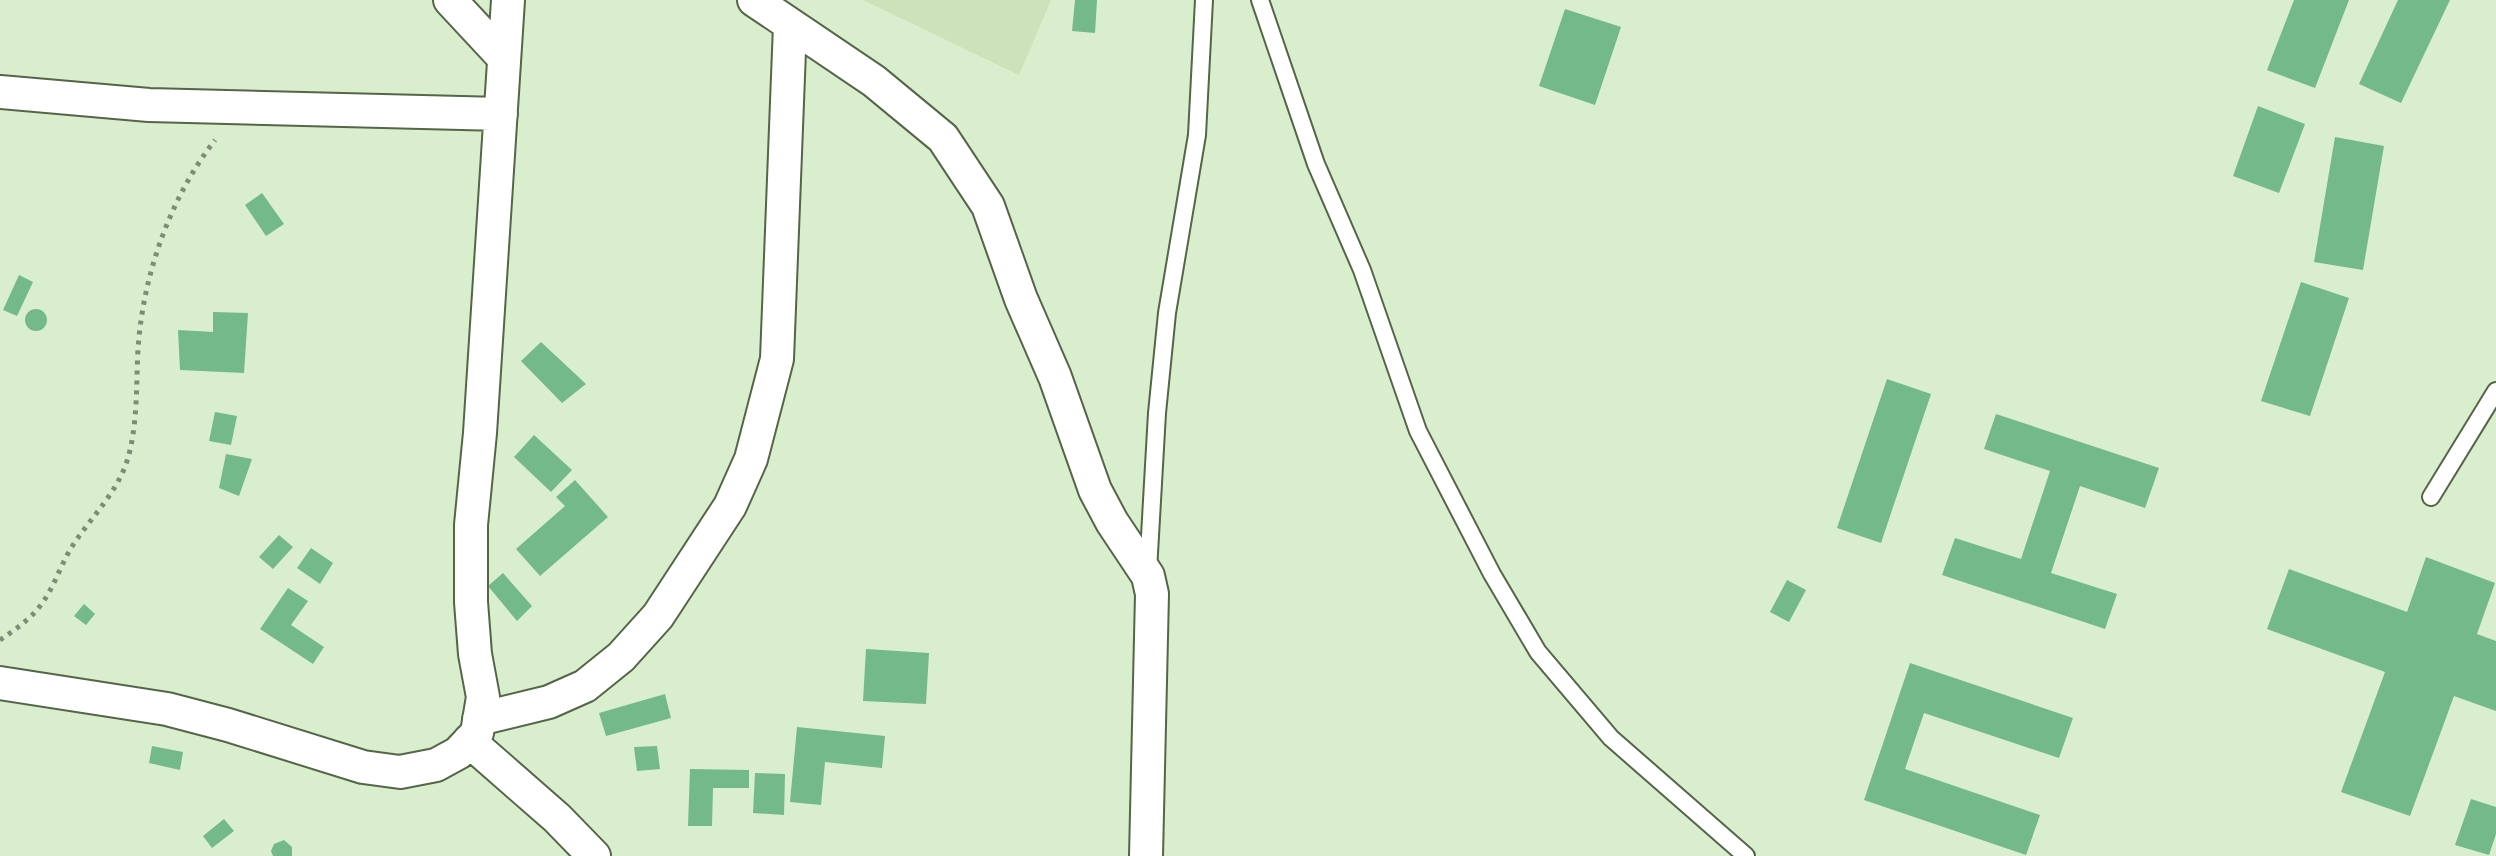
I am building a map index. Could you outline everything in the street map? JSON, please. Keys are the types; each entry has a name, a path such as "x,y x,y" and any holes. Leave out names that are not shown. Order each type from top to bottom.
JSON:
{"street":[{"path":"450,0 504,58"},
{"path":"0,683 167,709 363,767 400,772 436,765 458,753 474,730 483,697 475,654 471,602 471,525 480,433 508,0"},
{"path":"754,0 874,81 943,138 988,206 1021,299 1055,377 1095,490 1148,576 1152,594 1146,856"},
{"path":"474,730 573,692 621,657 658,616 730,506 751,459 777,359 790,25"},
{"path":"0,92 149,105 501,114"},
{"path":"474,730 594,856"}],"lane":[{"path":"1148,576 1157,413 1167,313 1197,135 1204,0"},
{"path":"1260,0 1316,164 1362,270 1418,431 1492,574 1538,652 1611,738 1746,856"},
{"path":"2431,497 2496,391"}],"path":[{"path":"0,640 23,624 44,601 73,546 115,488 135,429 139,336 150,272 195,166 240,107"}],"shaded area":[{"path":"863,0 1051,0 1019,75"}],"building":[{"path":"1075,0 1097,0 1095,33 1072,31"},
{"path":"2294,0 2349,0 2315,88 2267,70"},
{"path":"2398,0 2450,0 2401,103 2359,84"},
{"path":"1565,9 1621,27 1595,105 1539,86"},
{"path":"2258,106 2305,124 2279,193 2233,176"},
{"path":"2335,137 2384,146 2363,270 2314,262"},
{"path":"262,193 284,224 266,236 245,205"},
{"path":"19,275 33,282 17,316 3,310"},
{"path":"2301,282 2349,298 2310,416 2261,401"},
{"path":"36,309 44,312 47,320 44,328 36,331 28,328 25,320 28,312"},
{"path":"213,312 248,313 244,373 180,370 178,330 213,332"},
{"path":"541,342 586,384 562,403 521,361"},
{"path":"1887,379 1931,394 1881,543 1837,528"},
{"path":"215,412 237,416 231,445 209,441"},
{"path":"1996,414 2159,468 2145,508 2080,486 2051,573 2117,594 2105,629 1942,575 1955,538 2021,559 2050,471 1984,449"},
{"path":"534,435 572,470 551,492 514,457"},
{"path":"226,454 252,459 239,496 219,488"},
{"path":"575,480 608,517 540,576 516,549 565,506 556,497"},
{"path":"279,535 293,547 273,569 259,557"},
{"path":"311,548 333,563 320,584 297,568"},
{"path":"2426,557 2495,583 2477,634 2496,641 2496,711 2454,696 2410,816 2341,792 2385,672 2267,629 2289,569 2407,612"},
{"path":"503,573 532,606 517,621 488,586"},
{"path":"1787,580 1806,590 1789,622 1770,612"},
{"path":"288,588 308,601 291,625 324,647 313,664 260,629"},
{"path":"84,604 95,614 86,625 74,616"},
{"path":"866,649 929,653 926,704 863,701"},
{"path":"1910,663 2073,718 2059,758 1924,713 1905,769 2040,815 2026,855 1864,800"},
{"path":"665,694 671,718 606,736 599,713"},
{"path":"797,727 885,736 882,768 825,762 821,805 790,802"},
{"path":"152,746 183,752 180,770 149,763"},
{"path":"657,746 660,769 637,771 634,747"},
{"path":"690,769 749,770 749,788 713,788 712,826 688,826"},
{"path":"755,773 785,774 784,815 753,813"},
{"path":"2471,799 2496,807 2496,834 2489,855 2455,845"},
{"path":"224,819 234,831 212,848 203,836"},
{"path":"284,840 292,847 292,856 273,856 271,851 274,844"}]}
